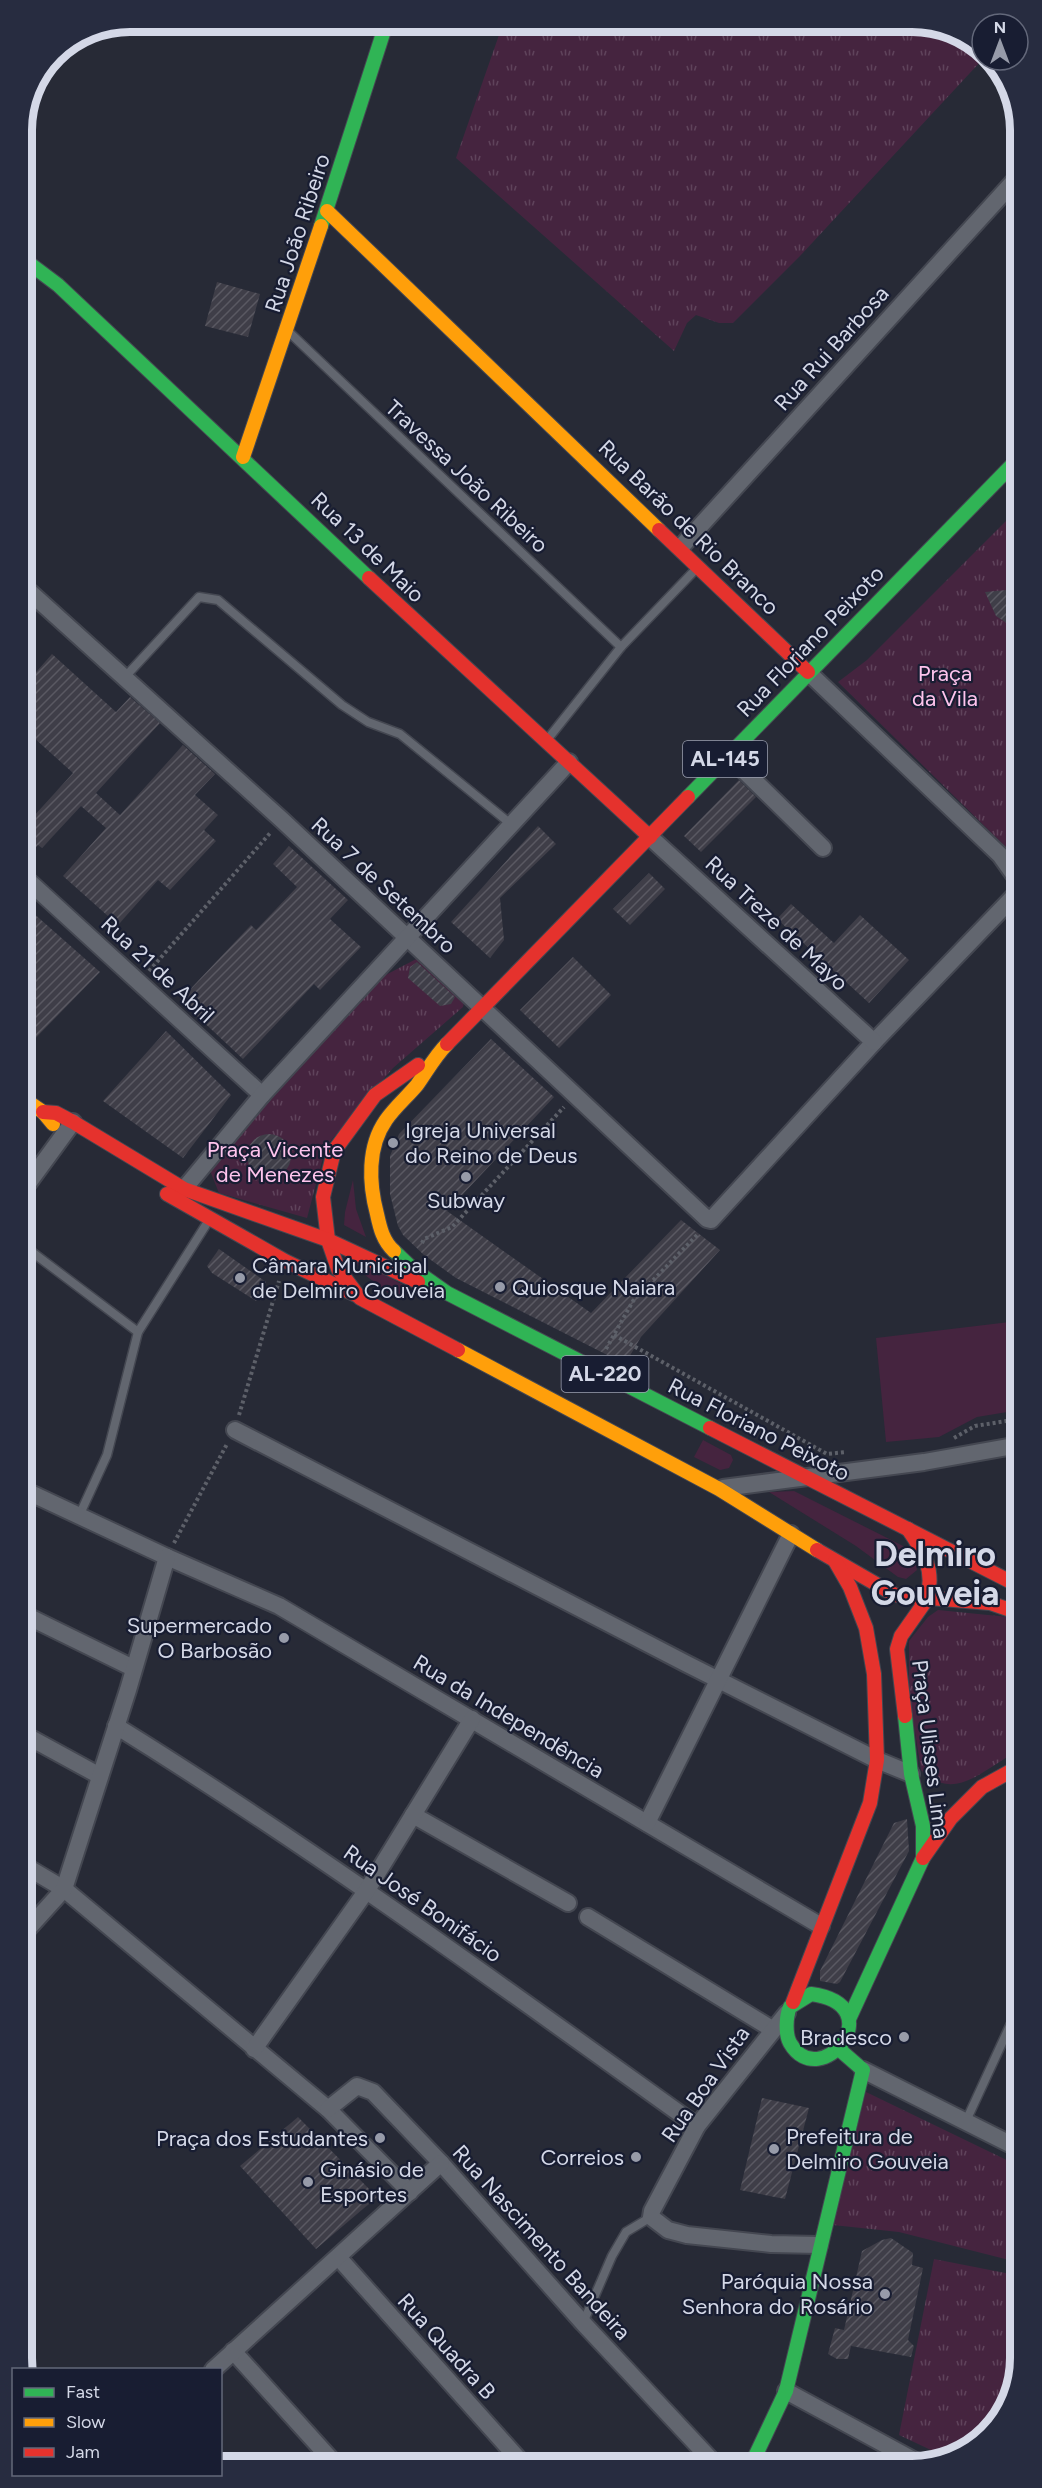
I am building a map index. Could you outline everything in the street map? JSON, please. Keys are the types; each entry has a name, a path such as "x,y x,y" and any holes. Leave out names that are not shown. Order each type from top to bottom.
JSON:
{"main road":[{"name":"Rua João Ribeiro","path":"243,457 288,330 384,32"},
{"name":"Rua Barão de Rio Branco","path":"327,211 451,334 681,548 808,672"},
{"path":"32,255 58,285"},
{"path":"32,266 58,285"},
{"name":"Rua 13 de Maio","path":"58,285 407,614 650,837"},
{"name":"Rua Floriano Peixoto","path":"1010,467 434,1057 418,1083 385,1121 372,1152 372,1196 381,1232 388,1246 412,1269 447,1293 568,1361 595,1369 1010,1581"},
{"name":"Rua Floriano Peixoto","path":"360,1298 338,1269 328,1240 323,1197 334,1151 375,1095 413,1068 434,1057"},
{"path":"32,1104 69,1132 184,1189 328,1240 447,1293"},
{"name":"AL-220","path":"131,1174 285,1261 551,1392 719,1489 835,1561 895,1595 990,1603 1010,1610"},
{"path":"907,1528 930,1562 931,1588 927,1599"},
{"path":"790,2007 811,1994 831,1997 846,2009 849,2019 848,2040 840,2050 822,2059 802,2055 789,2042 790,2007 870,1803 877,1760 873,1674 866,1628 850,1587 835,1561"},
{"name":"Praça Ulisses Lima","path":"849,2019 923,1858 923,1826 911,1774 897,1649 901,1636 927,1599"},
{"path":"923,1858 951,1818 982,1787 1010,1772"},
{"path":"755,2456 786,2391 819,2245 863,2070 840,2050"}],"street":[{"name":"Rua Rui Barbosa","path":"681,548 1010,186"},
{"name":"Rua 7 de Setembro","path":"32,594 282,820 575,1096 707,1219 711,1220"},
{"name":"Rua Barão de Rio Branco","path":"808,672 1000,855 1010,869"},
{"path":"728,755 823,848"},
{"path":"184,1189 262,1095 406,936 569,762"},
{"name":"Rua Treze de Mayo","path":"650,837 873,1042"},
{"name":"Rua 21 de Abril","path":"32,884 262,1095"},
{"path":"711,1220 873,1042 1010,900"},
{"path":"32,1178 69,1132"},
{"path":"234,1430 877,1760 911,1774"},
{"path":"719,1489 957,1457 1010,1447"},
{"name":"Rua da Independência","path":"32,1494 279,1606 821,1926"},
{"path":"647,1823 791,1533"},
{"path":"32,1924 64,1889 167,1557"},
{"path":"32,1618 133,1668"},
{"path":"254,2049 367,1890 472,1719"},
{"name":"Rua José Bonifácio","path":"116,1726 226,1794 367,1890 697,2126"},
{"path":"32,1739 100,1776"},
{"path":"413,1815 568,1903"},
{"path":"32,1870 64,1889 328,2109 410,2192"},
{"path":"588,1917 772,2028"},
{"name":"Rua Boa Vista","path":"651,2217 652,2211 697,2126 790,2007"},
{"path":"863,2070 1010,2144"},
{"name":"Rua Nascimento Bandeira","path":"328,2109 357,2086 373,2092 441,2163 583,2322 707,2456"},
{"path":"215,2368 441,2163"},
{"path":"651,2217 668,2230 687,2235 771,2244 819,2245"},
{"name":"Rua Quadra B","path":"338,2257 516,2456"},
{"path":"233,2351 328,2456"},
{"path":"786,2391 887,2455"}],"lane":[{"name":"Travessa João Ribeiro","path":"288,330 621,647"},
{"path":"546,740 621,647 699,566"},
{"path":"125,677 199,597 218,600 342,705 368,722 400,735 512,825"},
{"path":"79,1516 107,1455 138,1332 210,1219"},
{"path":"32,1252 138,1332"},
{"path":"966,2121 1010,2026"},
{"path":"583,2322 612,2256 626,2232 651,2217"}],"path":[{"path":"139,982 282,820"},
{"path":"412,1269 424,1239 452,1227 575,1096"},
{"path":"595,1369 633,1301 711,1220"},
{"path":"614,1335 827,1454 851,1452"},
{"path":"944,1443 975,1426 1010,1420"}],"green space":[{"path":"494,32 919,32 944,37 970,51 971,72 800,256 733,323 719,323 696,315 687,323 674,351 456,158 499,35"},
{"name":"Praça da Vila","path":"1010,517 1010,851 838,682 867,660"},
{"name":"Praça Vicente de Menezes","path":"422,956 465,998 463,1007 393,1068 326,1146 307,1218 219,1193 209,1168 376,980"},
{"path":"353,1180 356,1209 366,1237 344,1225"},
{"path":"353,1258 407,1287 399,1301 365,1275"},
{"path":"1010,1322 1010,1412 977,1417 939,1437 886,1442 876,1338"},
{"path":"703,1440 731,1455 733,1460 729,1468 720,1470 694,1457"},
{"path":"794,1491 913,1551 917,1570 906,1579 898,1577 856,1546 769,1492"},
{"path":"938,1610 1010,1617 1010,1756 982,1773 958,1783 946,1784 934,1780 921,1770 909,1693 909,1641 928,1617"},
{"path":"866,2092 1010,2162 1010,2260 899,2232 833,2225"},
{"path":"934,2259 1010,2274 1010,2371 1005,2390 990,2418 967,2440 938,2453 899,2435"}],"building":[{"path":"217,282 260,294 248,337 205,326"},
{"path":"1010,590 1010,625 996,616 985,592"},
{"path":"52,654 116,712 130,697 160,723 96,793 120,815 183,745 215,774 195,795 218,815 204,830 216,841 170,890 158,880 118,925 63,876 106,828 81,806 42,848 38,845 32,852 32,818 73,773 32,736 32,677"},
{"path":"739,780 756,797 701,852 684,836"},
{"path":"538,826 556,844 500,898 504,940 490,958 451,922"},
{"path":"289,846 348,900 330,919 361,947 320,990 314,984 243,1059 180,1000 251,925 256,930 297,887 273,864"},
{"path":"649,873 665,889 630,925 613,909"},
{"path":"791,904 834,943 860,915 909,960 869,1003 777,919"},
{"path":"32,912 100,972 32,1042"},
{"path":"573,957 611,995 559,1048 520,1010"},
{"path":"417,962 455,997 451,1004 440,1006 408,978 410,967"},
{"path":"166,1031 231,1095 183,1158 103,1101"},
{"path":"491,1039 554,1097 447,1211 591,1313 681,1220 720,1250 641,1337 625,1364 456,1278 424,1255 403,1235 398,1226 390,1194 390,1156 399,1134"},
{"path":"269,1134 284,1141 291,1156 284,1171 269,1178 254,1171 247,1156 254,1141"},
{"name":"Câmara Municipal de Delmiro Gouveia","path":"219,1249 266,1282 256,1301 212,1273 207,1266"},
{"path":"907,1819 909,1851 840,1982 837,1984 820,1981 820,1971 894,1823"},
{"name":"Prefeitura de Delmiro Gouveia","path":"762,2098 809,2108 785,2199 740,2190"},
{"name":"Ginásio de Esportes","path":"298,2117 377,2197 316,2249 240,2166"},
{"name":"Paróquia Nossa Senhora do Rosário","path":"891,2238 913,2253 912,2265 923,2268 908,2340 914,2346 911,2357 851,2346 848,2359 837,2359 828,2354 835,2328 844,2330 862,2251 882,2240"}],"traffic: fast":[{"path":"321,226 383,32"},
{"path":"32,266 58,285 369,578"},
{"path":"688,797 1010,467"},
{"path":"394,1251 413,1269 447,1293 710,1428"},
{"path":"849,2019 923,1858 923,1826 911,1774 905,1716"},
{"path":"811,1994 835,2001 847,2014 849,2028 843,2042 832,2053 818,2059 803,2056 790,2043 787,2030 790,2007 811,1994"},
{"path":"755,2456 786,2391 863,2070 840,2050"}],"traffic: slow":[{"path":"327,211 659,530"},
{"path":"243,457 321,226"},
{"path":"394,1251 382,1234 374,1202 371,1166 375,1142 386,1120 417,1085 447,1044"},
{"path":"32,1104 43,1112 53,1124"},
{"path":"458,1350 719,1489 817,1550"}],"traffic: jam":[{"path":"659,530 808,672"},
{"path":"369,578 650,837"},
{"path":"447,1044 688,797"},
{"path":"418,1065 375,1095 334,1151 323,1197 328,1240 338,1269 360,1298 458,1350"},
{"path":"43,1112 56,1113 73,1122 184,1189 328,1240 418,1282"},
{"path":"167,1194 285,1261 356,1295"},
{"path":"710,1428 1010,1581"},
{"path":"908,1529 927,1562 930,1579 927,1599"},
{"path":"817,1550 895,1595 990,1603 1010,1610"},
{"path":"793,2002 870,1803 877,1760 874,1674 866,1628 850,1587 835,1561"},
{"path":"905,1716 897,1649 901,1636 927,1599"},
{"path":"923,1858 951,1818 982,1787 1010,1772"}],"place":[{"name":"Igreja Universal do Reino de Deus","path":"393,1143"},
{"name":"Subway","path":"466,1177"},
{"name":"Câmara Municipal de Delmiro Gouveia","path":"240,1278"},
{"name":"Quiosque Naiara","path":"500,1287"},
{"name":"Supermercado O Barbosão","path":"284,1638"},
{"name":"Bradesco","path":"904,2037"},
{"name":"Praça dos Estudantes","path":"380,2138"},
{"name":"Prefeitura de Delmiro Gouveia","path":"774,2149"},
{"name":"Correios","path":"636,2157"},
{"name":"Ginásio de Esportes","path":"308,2182"},
{"name":"Paróquia Nossa Senhora do Rosário","path":"885,2294"}],"district":[{"name":"Delmiro Gouveia","path":"935,1574"}]}
